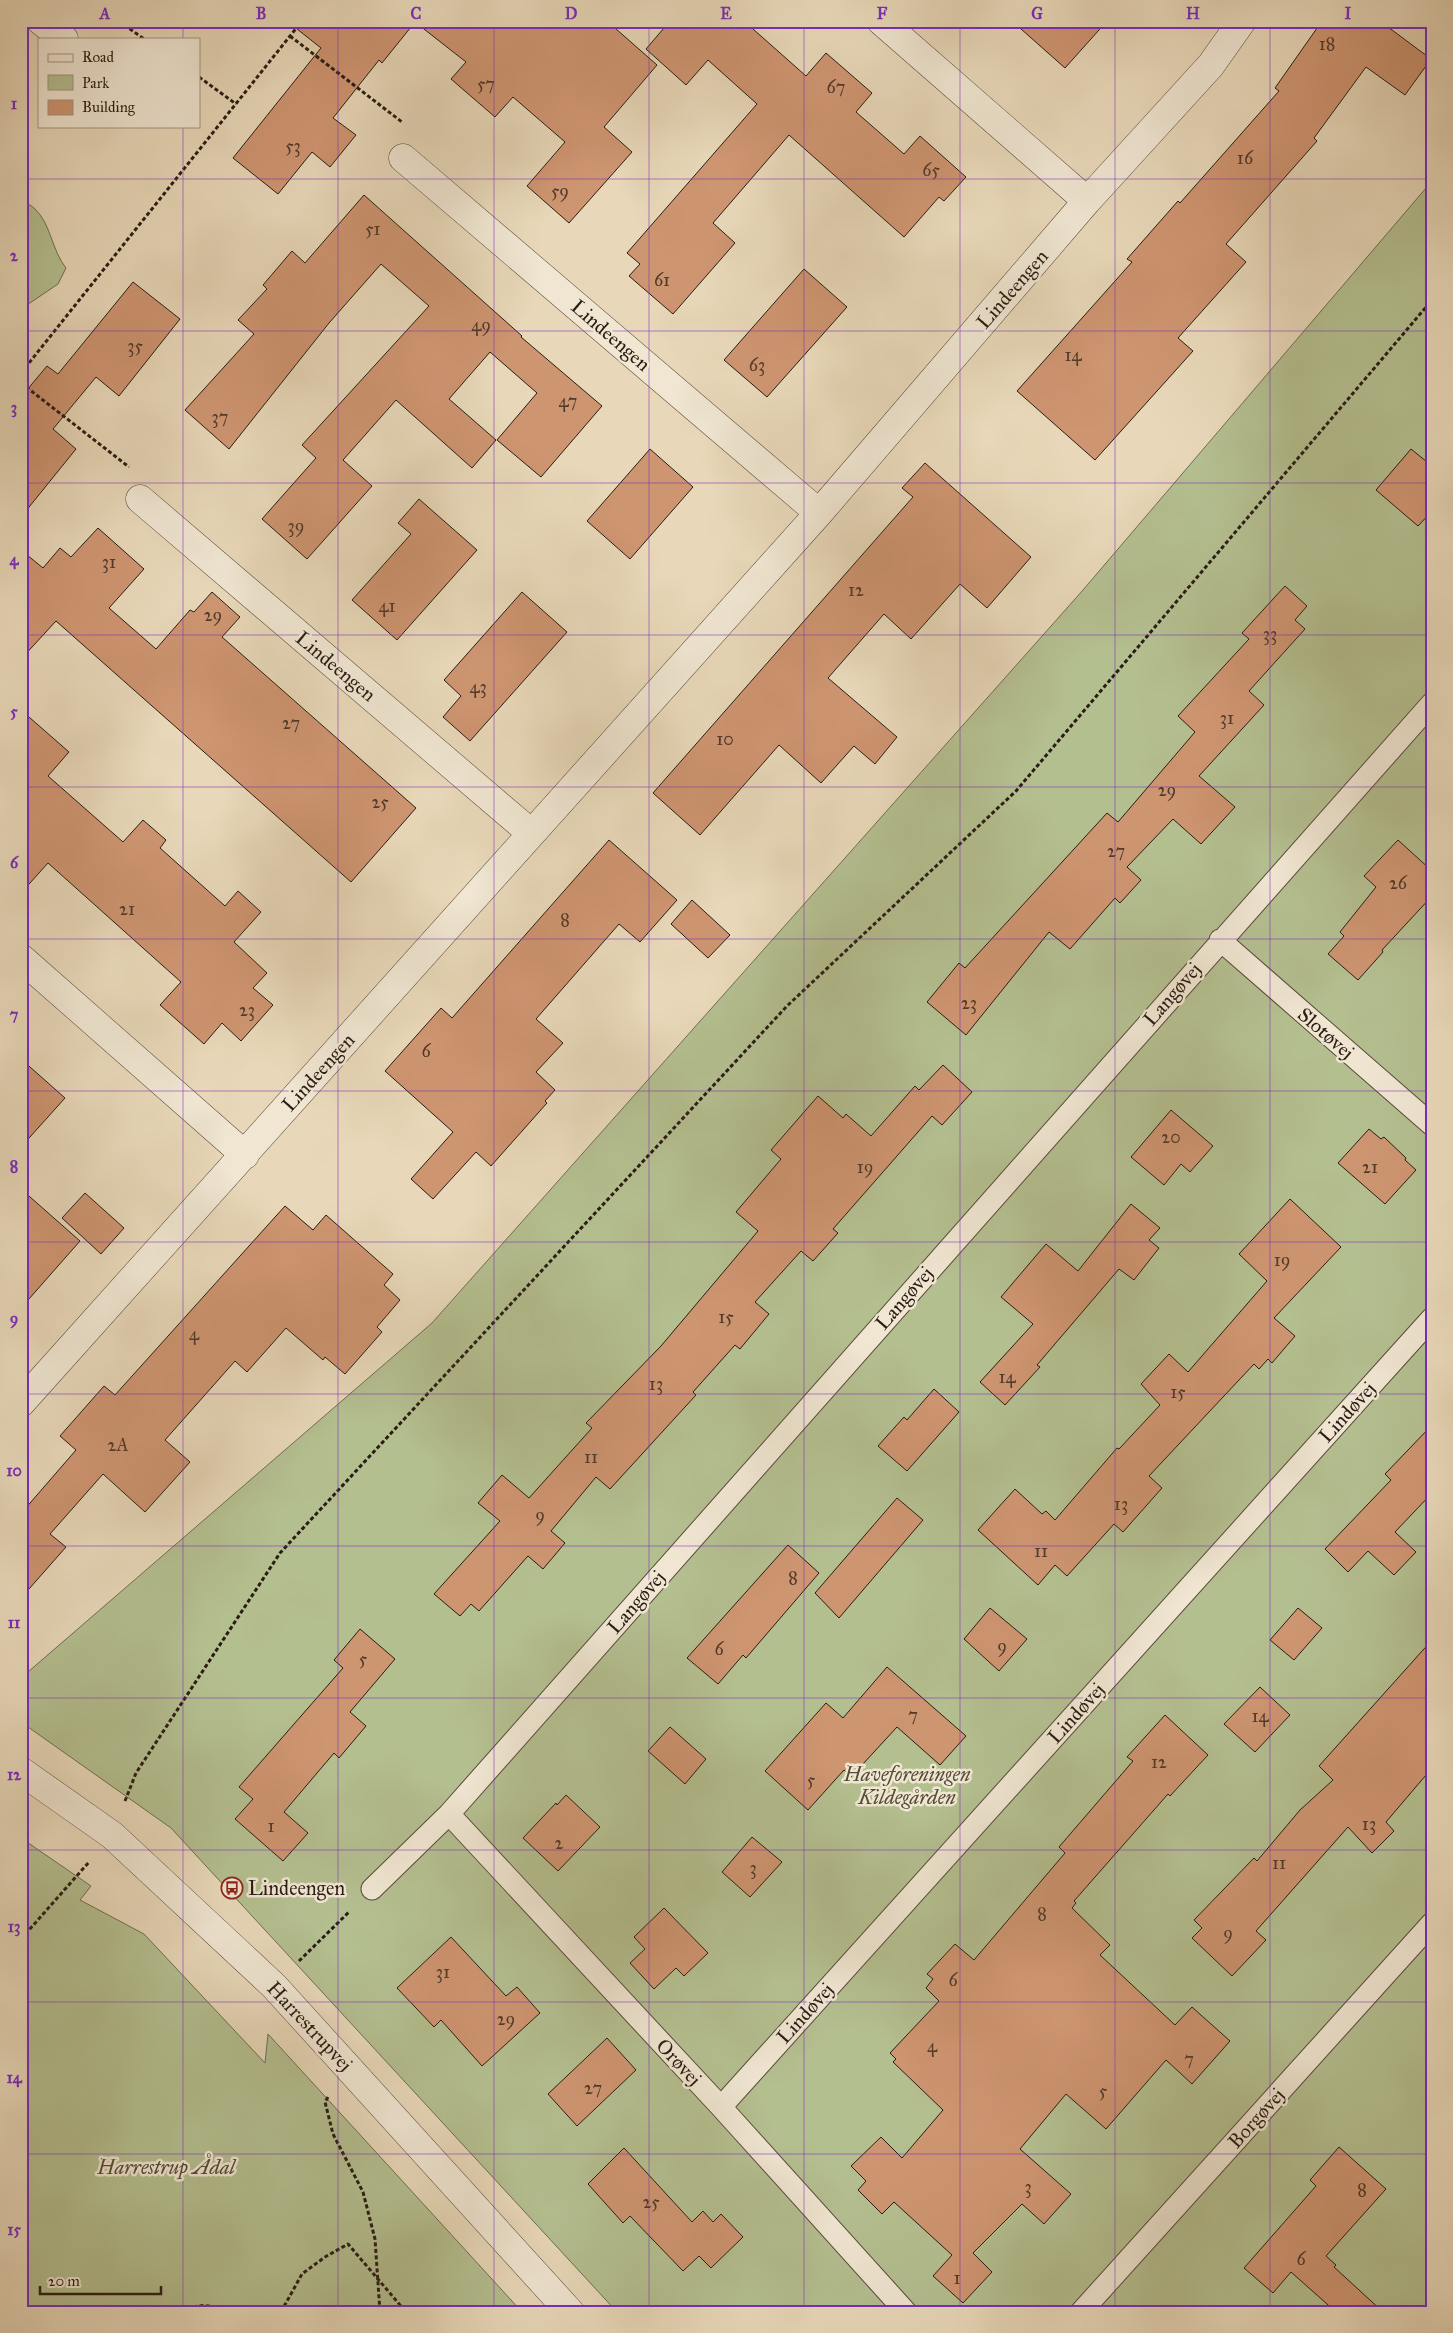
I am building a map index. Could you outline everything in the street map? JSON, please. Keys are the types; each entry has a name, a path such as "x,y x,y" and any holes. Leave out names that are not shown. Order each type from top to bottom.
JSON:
{"street":[{"path":"41,21 63,38"},
{"path":"881,21 1087,201"},
{"name":"Lindeengen","path":"26,1390 245,1155 819,513 1087,201 1211,65 1242,21"},
{"name":"Lindeengen","path":"403,158 819,513"},
{"name":"Lindeengen","path":"140,499 531,833"},
{"path":"21,958 245,1155"},
{"name":"Harrestrupvej","path":"21,1771 112,1836 274,1986 570,2312"}],"lane":[{"name":"Langøvej","path":"372,1889 449,1814 1220,940 1432,703"},
{"name":"Slotøvej","path":"1220,940 1432,1125"},
{"name":"Lindøvej","path":"721,2107 1432,1318"},
{"name":"Orøvej","path":"449,1814 721,2107 906,2312"},
{"name":"Borgøvej","path":"1081,2312 1432,1924"}],"path":[{"path":"119,21 143,38"},
{"path":"21,373 302,21"},
{"path":"290,36 413,130 403,158"},
{"path":"200,78 236,104"},
{"path":"21,1939 112,1836 136,1773 280,1554 787,1006 1016,791 1432,300"},
{"path":"21,384 135,471 140,499"},
{"path":"274,1986 372,1889"},
{"path":"348,2067 325,2102 333,2134 363,2192 376,2239 380,2281 380,2312"},
{"path":"281,2312 302,2274 325,2257 348,2244 406,2312"},
{"path":"181,2312 196,2306 209,2304 223,2312"}],"green space":[{"name":"Haveforeningen Kildegården","path":"1432,181 1432,2312 617,2312 171,1828 21,1722 21,1678 432,1323 1083,590"},
{"path":"21,201 32,206 45,222 61,261 66,268 58,284 21,309"},
{"name":"Harrestrup Ådal","path":"21,1838 91,1886 80,1900 144,1934 265,2063 268,2034 522,2312 21,2312"}],"building":[{"path":"287,21 607,21 657,65 604,127 632,152 569,223 527,186 565,142 513,97 495,117 451,79 466,62 415,22 382,63 379,60 333,118 356,135 330,167 312,152 278,194 233,158 321,48"},
{"path":"670,21 744,21 806,76 826,53 872,93 856,112 904,154 920,136 966,177 944,201 939,197 904,237 789,135 713,223 735,243 673,314 629,276 640,264 627,253 757,104 708,60 686,85 646,49"},
{"path":"1012,21 1107,21 1065,68"},
{"path":"1322,21 1380,21 1431,59 1405,95 1366,67 1314,138 1317,141 1226,244 1246,262 1178,338 1193,351 1095,460 1017,391 1132,262 1127,259 1178,201 1180,203 1279,91 1275,88"},
{"path":"364,195 521,337 602,406 541,477 497,440 537,393 490,352 449,399 496,440 472,468 396,400 343,460 372,486 307,559 262,519 316,458 302,445 429,306 381,264 329,323 229,449 185,410 254,334 238,320 267,289 263,285 292,251 305,263"},
{"path":"804,269 847,307 767,397 724,360"},
{"path":"133,282 180,319 119,396 96,377 53,429 76,449 21,517 21,397 47,366 58,374"},
{"path":"650,449 693,487 630,559 587,521"},
{"path":"1411,449 1432,466 1432,511 1418,526 1376,490"},
{"path":"925,463 1031,557 987,608 960,584 911,639 884,614 828,678 897,737 875,764 854,746 821,783 779,745 700,835 653,793 913,497 902,488"},
{"path":"419,499 477,550 397,640 352,600 411,534 398,523"},
{"path":"98,528 144,569 109,608 156,649 190,610 194,612 212,592 240,617 222,637 416,808 351,882 56,621 21,659 21,550 43,568 60,548 71,557"},
{"path":"1285,586 1307,606 1295,620 1305,629 1249,691 1264,705 1199,776 1235,807 1201,844 1173,819 1127,867 1141,880 1120,903 1115,898 1070,949 1049,932 966,1035 927,1002 959,963 965,968 1107,813 1118,822 1195,732 1178,716 1249,639 1242,633"},
{"path":"522,592 567,632 470,741 443,717 461,696 444,680"},
{"path":"21,710 69,752 48,776 123,842 143,820 166,840 160,848 225,906 238,891 261,912 234,942 267,973 253,988 273,1005 241,1041 222,1023 204,1044 160,1005 181,982 48,863 21,893"},
{"path":"609,840 677,900 640,942 619,924 536,1019 563,1043 536,1072 555,1090 545,1101 547,1103 491,1166 476,1152 433,1199 411,1179 453,1132 385,1071 441,1008 452,1018"},
{"path":"1398,840 1432,871 1432,896 1382,950 1383,952 1358,980 1328,954 1344,936 1340,932 1376,887 1364,876"},
{"path":"692,900 730,935 708,958 671,924"},
{"path":"21,1059 65,1098 21,1147"},
{"path":"943,1065 972,1092 942,1125 932,1116 833,1229 838,1233 813,1261 801,1251 755,1302 769,1314 740,1349 735,1345 693,1392 696,1395 610,1489 596,1477 551,1531 565,1543 543,1569 528,1556 479,1611 471,1604 460,1616 434,1594 500,1521 478,1503 502,1475 529,1498 592,1428 586,1423 661,1346 758,1231 736,1212 781,1159 771,1150 818,1096 843,1118 846,1114 871,1136 915,1086 919,1090"},
{"path":"1171,1110 1213,1146 1190,1172 1181,1164 1164,1185 1131,1157"},
{"path":"1369,1129 1381,1139 1384,1137 1416,1170 1385,1204 1338,1163"},
{"path":"21,1189 80,1241 21,1308"},
{"path":"85,1193 124,1228 101,1254 62,1218"},
{"path":"1290,1199 1341,1247 1274,1318 1295,1336 1272,1363 1268,1359 1259,1369 1254,1364 1149,1476 1162,1488 1123,1532 1114,1524 1067,1576 1055,1565 1038,1585 978,1530 1015,1489 1042,1514 1046,1511 1055,1520 1117,1448 1119,1449 1160,1405 1141,1384 1169,1354 1188,1372 1267,1281 1239,1254"},
{"path":"1131,1204 1160,1228 1149,1240 1159,1248 1134,1280 1119,1269 1037,1365 1040,1367 1005,1405 980,1382 1033,1324 1001,1297 1046,1244 1078,1271"},
{"path":"285,1206 313,1230 326,1215 393,1274 384,1285 400,1300 377,1327 382,1332 345,1374 325,1357 323,1360 286,1328 247,1372 235,1361 165,1440 190,1462 145,1512 103,1474 50,1534 66,1547 21,1598 21,1508 24,1510 76,1450 60,1436 104,1386 115,1395"},
{"path":"934,1389 959,1412 907,1471 878,1446 904,1417 907,1420"},
{"path":"1432,1425 1432,1493 1395,1532 1416,1552 1394,1575 1368,1551 1348,1572 1325,1549 1391,1480 1385,1474"},
{"path":"897,1498 923,1520 839,1618 815,1593"},
{"path":"788,1545 819,1573 746,1658 743,1655 718,1684 687,1658"},
{"path":"990,1608 1027,1639 999,1671 964,1639"},
{"path":"1298,1608 1322,1628 1294,1660 1270,1640"},
{"path":"360,1629 395,1659 350,1712 366,1726 339,1758 334,1753 284,1812 308,1833 283,1861 235,1819 253,1799 239,1787 343,1668 334,1660"},
{"path":"1432,1640 1432,1768 1386,1822 1394,1831 1372,1853 1348,1827 1256,1931 1266,1940 1232,1976 1192,1938 1202,1928 1194,1920 1254,1858 1257,1861 1300,1810 1333,1780 1319,1766"},
{"path":"887,1667 966,1736 940,1765 897,1727 851,1777 844,1770 808,1810 765,1771 826,1703 843,1718"},
{"path":"1260,1687 1290,1715 1255,1752 1224,1724"},
{"path":"1165,1715 1208,1755 1170,1796 1168,1794 1074,1901 1076,1903 1072,1908 1110,1945 1100,1955 1175,2025 1192,2007 1230,2041 1192,2084 1166,2060 1106,2129 1066,2094 1020,2149 1071,2194 1044,2224 1022,2204 973,2253 992,2272 963,2303 933,2276 952,2255 894,2202 882,2214 858,2190 866,2181 851,2166 881,2137 902,2158 943,2110 893,2062 896,2059 890,2053 939,2001 926,1988 933,1979 927,1974 955,1944 974,1960 1065,1853 1059,1847 1133,1761 1127,1757"},
{"path":"670,1727 706,1759 685,1784 648,1751"},
{"path":"566,1795 600,1827 558,1871 523,1838"},
{"path":"752,1837 782,1862 750,1897 722,1872"},
{"path":"664,1908 708,1953 684,1976 676,1968 654,1989 630,1963 645,1949 634,1937"},
{"path":"451,1937 506,1996 517,1987 540,2013 482,2066 441,2020 434,2027 397,1988"},
{"path":"607,2038 636,2070 577,2126 548,2094"},
{"path":"1339,2147 1386,2189 1326,2256 1336,2265 1334,2267 1383,2312 1336,2312 1291,2272 1273,2293 1244,2268 1316,2186 1310,2180"},
{"path":"624,2148 692,2222 703,2211 713,2222 721,2214 743,2237 711,2268 699,2256 683,2271 630,2216 623,2223 588,2184"}],"place":[{"name":"Lindeengen","path":"232,1888"}]}
